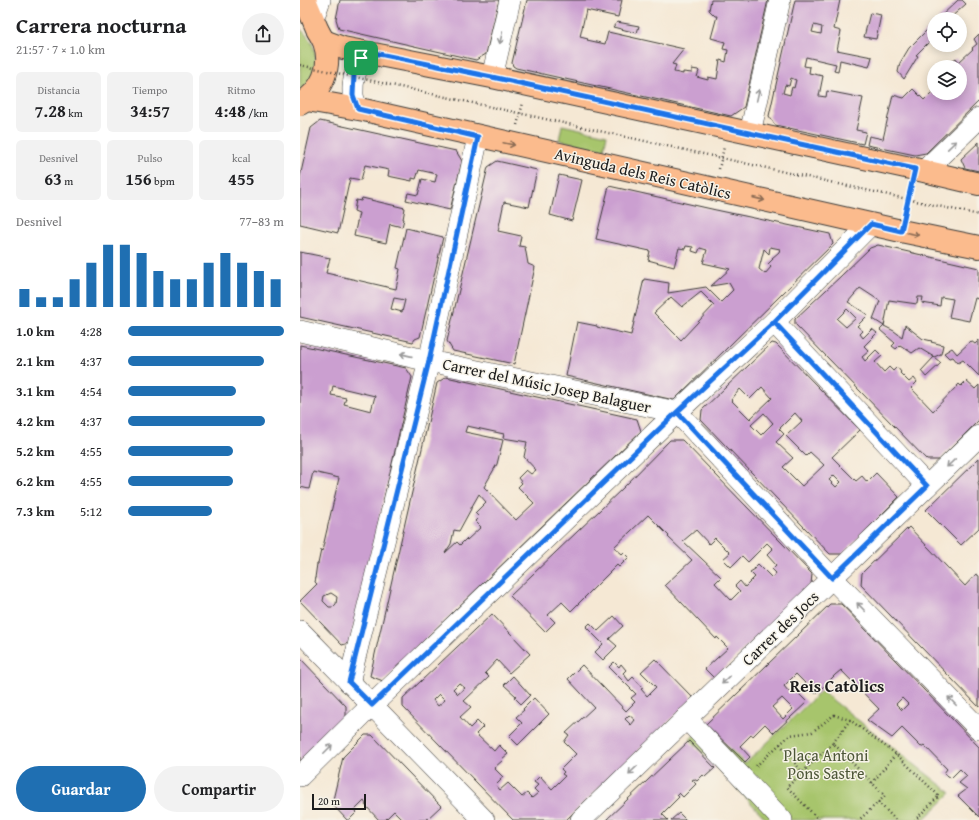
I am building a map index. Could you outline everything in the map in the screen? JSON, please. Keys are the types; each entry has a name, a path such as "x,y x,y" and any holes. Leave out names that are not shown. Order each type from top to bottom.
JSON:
{"main road":[{"path":"313,18 343,48 492,77 979,184"},
{"path":"304,102 314,93 322,82 327,67 327,54 313,18"},
{"name":"Avinguda dels Reis Catòlics","path":"304,102 358,109 478,137 979,247"}],"street":[{"path":"492,77 510,0"},
{"path":"750,133 780,0"},
{"path":"358,109 353,95 354,74 361,58 366,52"},
{"path":"920,170 979,118"},
{"path":"349,682 429,361 478,137"},
{"path":"300,776 677,412 774,322 871,224"},
{"path":"774,322 927,486"},
{"name":"Carrer del Músic Josep Balaguer","path":"300,331 429,361 677,412"},
{"path":"677,412 832,578 979,729"},
{"name":"Carrer des Jocs","path":"581,820 979,436"},
{"path":"300,631 484,820"},
{"path":"686,718 782,820"}],"path":[{"path":"300,65 979,215"},
{"path":"513,144 528,85"},
{"path":"715,189 727,129"},
{"path":"901,231 908,199 920,170"},
{"path":"743,778 790,734 812,732 834,715 850,720 896,754 939,796 915,820"},
{"path":"818,820 787,788 833,743 850,720"},
{"path":"833,743 885,796 859,820"},
{"path":"780,744 802,772"},
{"path":"872,783 896,754"},
{"path":"878,802 896,820"}],"green space":[{"path":"300,29 312,43 316,60 312,77 307,85 300,91"},
{"path":"562,125 607,135 604,150 559,140"},
{"name":"Plaça Antoni Pons Sastre","path":"821,691 951,793 923,820 767,820 690,739 706,725 745,764"}],"building":[{"path":"340,0 499,0 486,54 476,60 339,29 336,19"},
{"path":"527,0 622,0 618,17 586,10 580,37 605,44 608,32 684,49 672,64 676,65 674,72 683,74 683,72 692,73 692,69 698,70 697,77 708,80 708,77 717,79 720,60 726,62 728,50 723,49 725,42 711,38 717,16 709,10 711,0 768,0 744,107 731,116 516,68 512,63"},
{"path":"795,0 840,0 834,29 841,31 837,50 872,57 869,67 840,60 838,72 834,71 836,64 806,57 804,66 810,67 809,73 823,76 819,96 826,97 827,91 863,98 856,130 866,132 863,144 775,125 769,116","holes":["814,25 822,27 821,34 812,32","791,78 796,80 790,95 783,93 785,85 789,86"]},
{"path":"958,0 962,0 966,4 957,12 945,12"},
{"path":"870,13 881,15 876,39 864,37"},
{"path":"617,22 639,26 637,33 613,27"},
{"path":"927,30 927,44 916,55 918,56 904,79 898,72 900,63 909,48"},
{"path":"979,34 979,101 926,153 915,155 867,145 869,136 883,139 893,95 904,98 913,89 924,100 927,97 927,100 967,100 967,60 961,60 977,44 974,39"},
{"path":"320,121 456,151 462,161 450,210 406,200 408,193 418,195 422,179 435,182 437,174 419,170 416,179 412,178 412,181 388,176 389,170 365,165 361,180 350,178 338,233 300,224 300,177 311,128"},
{"path":"979,142 979,171 965,168 961,159"},
{"path":"497,161 537,170 529,207 504,202 498,231 521,236 519,246 525,247 528,264 535,267 514,364 453,351 447,341 488,167"},
{"path":"559,175 582,180 572,221 550,215"},
{"path":"609,186 830,234 833,244 674,400 566,376 577,322 631,335 644,279 669,283 668,293 706,287 721,302 733,290 729,283 711,286 730,269 703,263 707,250 700,248 698,253 692,251 693,247 686,246 685,249 679,248 674,267 648,260 650,251 596,239","holes":["770,247 780,249 768,264 771,267 765,274 759,269 764,249 769,254","701,292 714,305 681,340 654,313 671,297 682,307"]},
{"path":"362,198 405,208 402,227 390,224 386,243 354,236 359,213 354,211 356,200 361,201"},
{"path":"406,228 443,237 420,337 415,339 413,342 300,317 300,252 330,258 326,273 396,289 400,269 397,268","holes":["394,298 405,300 402,312 391,309"]},
{"path":"878,245 979,268 979,299 975,298 969,321 949,317 953,299 941,297 940,306 922,303 923,297 918,297 917,304 889,300 884,326 873,319 880,301 860,288 848,302 868,315 857,326 863,331 860,334 863,338 872,329 877,333 864,346 869,351 862,357 865,361 876,350 882,356 875,362 884,372 889,367 893,371 897,367 901,372 900,373 909,382 914,378 917,382 911,388 933,411 959,384 961,386 966,381 975,389 979,385 979,420 939,460 927,460 795,324 795,319 870,248","holes":["847,309 856,318 846,327 837,319"]},
{"path":"905,325 923,339 943,345 941,354 934,357 919,348 912,353 900,345 896,349 892,346 895,343 880,330 884,326 902,337"},
{"path":"979,340 979,376 963,360 958,363 953,357 949,358 944,353 952,348 957,354 971,341 975,344"},
{"path":"772,343 776,344 860,430 832,457 856,481 862,476 867,482 876,473 899,497 842,554 830,554 701,420 702,410","holes":["762,387 772,398 750,419 731,400 740,389 750,399","764,413 773,423 761,435 751,425","795,413 802,421 786,436 806,456 810,452 824,465 802,486 783,467 793,458 776,442 784,434 779,429","834,475 841,482 836,487 829,480"]},
{"path":"300,345 406,368 412,377 360,602 349,643 342,645 300,601 317,584 315,582 315,578 317,564 321,550 322,551 339,478 313,472 309,489 300,487","holes":["333,386 375,396 371,411 344,404 346,398 331,395","331,593 337,597 336,604 333,607 329,607 323,601 324,596"]},
{"path":"934,357 941,363 926,377 921,371"},
{"path":"446,377 637,419 641,431 383,681 370,676 437,383","holes":["467,426 504,434 503,438 527,442 524,457 536,470 531,474 526,470 518,478 522,483 518,487 534,503 516,520 484,487 497,464 503,440 465,432","479,494 486,502 475,513 479,517 475,521 481,527 467,540 466,539 460,545 457,542 445,553 451,544 454,530 459,531"]},
{"path":"670,440 682,440 812,574 811,584 714,678 705,669 728,648 717,637 716,639 665,585 692,560 648,515 614,547 622,554 624,552 629,557 619,567 617,565 571,611 562,602 548,615 555,622 545,632 510,596 623,488","holes":["696,530 709,544 715,538 730,553 723,559 731,567 742,556 748,562 767,543 773,549 767,555 776,565 772,569 776,573 772,578 758,564 754,568 755,569 750,572 755,577 745,587 740,581 735,586 740,591 731,600 715,583 721,577 683,541"]},
{"path":"979,458 979,528 961,545 926,510"},
{"path":"909,527 965,586 976,574 979,576 979,707 861,585 862,573"},
{"path":"830,604 841,604 979,747 979,817 958,796 967,789 959,783 967,776 960,769 951,778 944,773 947,769 924,745 921,747 902,728 892,738 867,720 879,709 841,670 816,694 796,674 784,686 789,692 793,688 807,702 774,733 765,724 753,736 751,735 740,746 750,757 745,762 706,724","holes":["782,698 793,709 783,719 772,707","902,698 908,704 902,710 896,704"]},
{"path":"492,614 530,654 509,673 497,660 485,673 489,677 464,701 471,707 460,717 470,728 477,721 483,727 476,734 494,751 499,745 508,754 494,768 503,777 496,785 500,790 508,783 522,797 527,793 532,798 538,793 534,789 538,785 534,782 540,776 552,789 565,776 562,774 564,772 561,769 576,754 564,742 569,735 566,733 594,707 568,679 582,665 626,711 635,702 631,698 636,694 609,667 614,662 619,667 621,664 626,670 623,673 629,681 633,677 643,688 641,689 647,696 656,687 641,672 655,659 693,698 566,820 513,820 403,707 403,698","holes":["459,683 465,688 458,694 453,689","439,694 445,700 438,706 433,700","629,715 635,720 631,725 625,719"]},
{"path":"614,616 623,626 609,639 617,646 603,660 595,652 603,644 586,627 590,623 598,631"},
{"path":"300,658 346,706 346,717 300,762"},
{"path":"513,676 530,695 521,704 514,697 516,696 504,685"},
{"path":"534,698 549,714 518,745 509,736 522,723 516,717"},
{"path":"365,735 372,735 441,806 426,820 403,820 394,811 385,820 379,820 365,805 366,804 364,801 355,810 357,812 349,820 347,820 332,804 343,757"},
{"path":"689,741 715,768 705,777 703,775 697,781 694,779 692,780 696,784 683,797 679,793 677,795 679,797 662,814 668,820 606,820"},
{"path":"679,813 686,820 671,820"}],"district":[{"name":"Reis Catòlics","path":"837,686"}],"route":[{"path":"361,58 354,74 353,95 358,109 478,137 429,361 349,682 372,705 677,412 710,382 774,322 927,486 832,578 677,412 774,322 871,224 901,231 915,169 492,77 374,53 366,52 361,58"}]}
